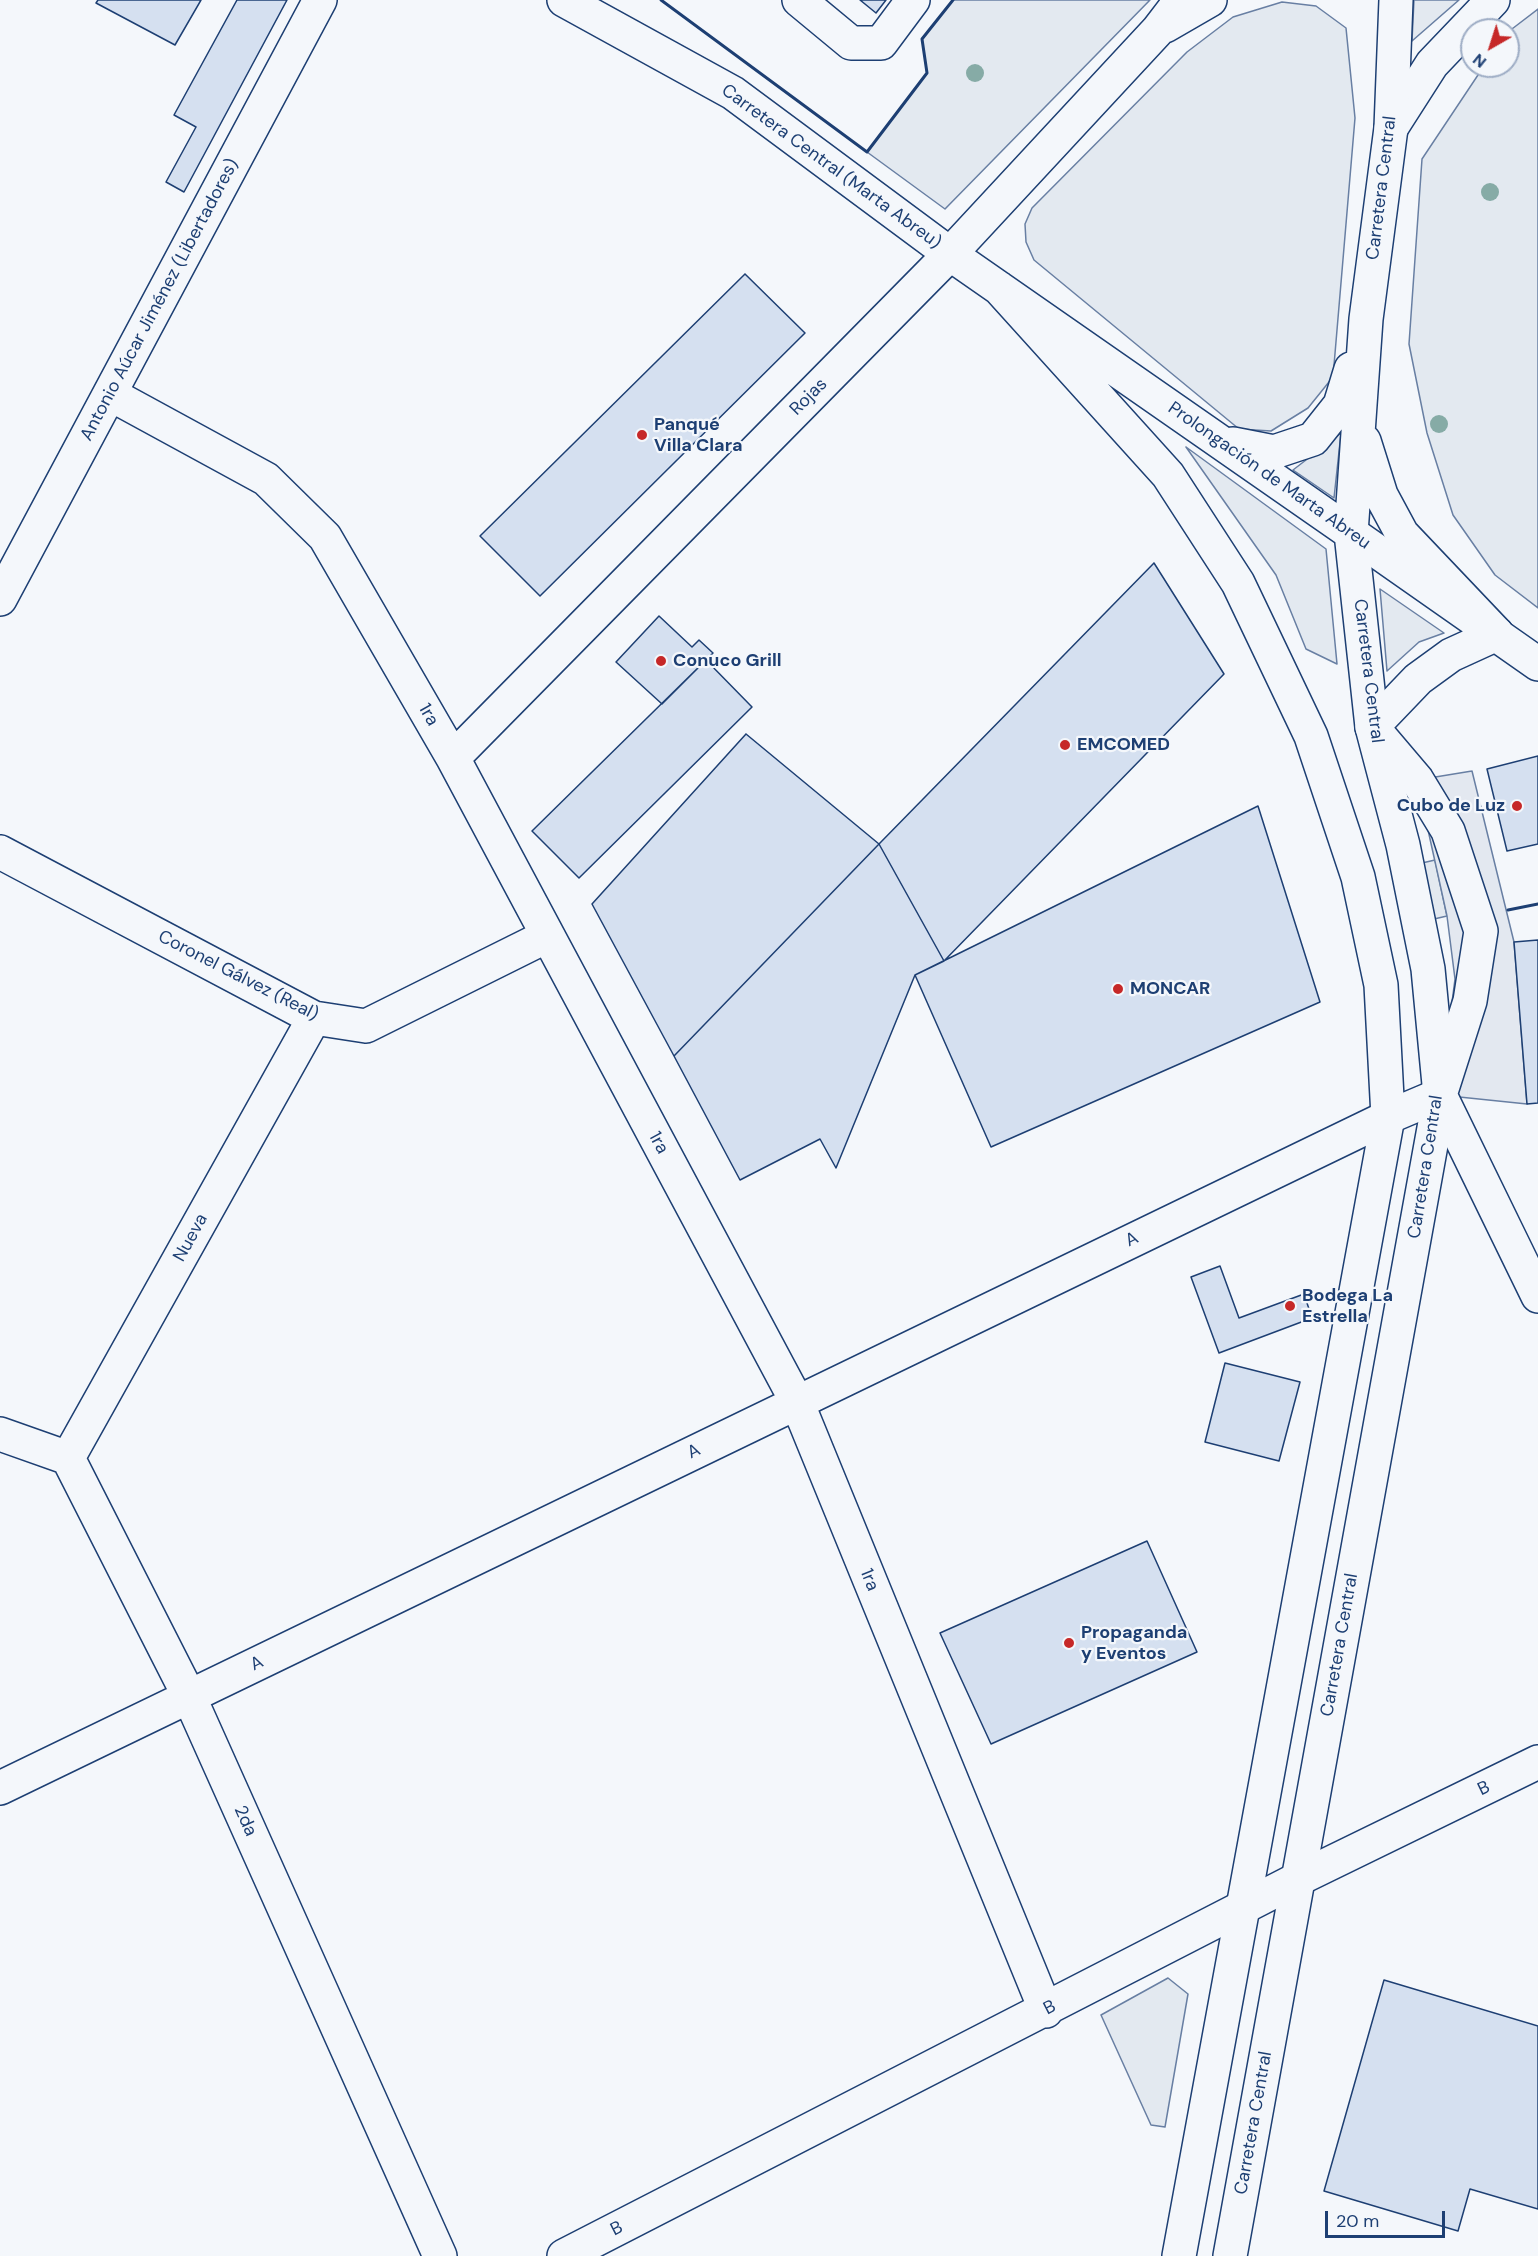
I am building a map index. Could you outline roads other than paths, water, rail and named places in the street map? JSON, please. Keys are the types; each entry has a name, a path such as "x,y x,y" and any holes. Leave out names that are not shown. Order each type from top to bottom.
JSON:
{"street":[{"name":"Antonio Aúcar Jiménez (Libertadores)","path":"0,599 320,0"},
{"name":"Carretera Central (Marta Abreu)","path":"564,0 733,93 999,288"},
{"path":"799,0 851,43 881,43 913,0"},
{"path":"1158,30 1181,0"},
{"path":"1158,30 1210,0"},
{"name":"Carretera Central","path":"1230,2256 1440,1095 1428,969 1403,845 1371,727 1351,533 1366,319 1391,128 1396,0"},
{"path":"1391,128 1432,64 1493,0"},
{"name":"Rojas","path":"453,758 950,254 1158,30"},
{"path":"999,288 1168,475 1238,583 1311,736 1358,877 1381,985 1388,1117 1179,2256"},
{"name":"Prolongación de Marta Abreu","path":"999,288 1538,664"},
{"path":"1219,441 1274,452 1313,439 1340,405 1366,319"},
{"name":"1ra","path":"110,394 266,479 324,537 453,758 797,1402 1046,2010"},
{"path":"1358,421 1381,495 1402,534 1497,634 1451,655 1418,679 1371,727 1417,780 1448,831 1482,932 1470,1001 1440,1095 1538,1296"},
{"name":"Coronel Gálvez (Real)","path":"0,852 314,1018 366,1026 547,936"},
{"name":"Nueva","path":"68,1458 314,1018"},
{"name":"A","path":"0,1788 1388,1117 1440,1095"},
{"path":"0,1434 68,1458"},
{"name":"2da","path":"68,1458 189,1696 440,2256"},
{"name":"B","path":"564,2256 1242,1910 1298,1879 1538,1762"}],"place":[{"name":"Panqué Villa Clara","path":"642,435"},
{"name":"Conuco Grill","path":"661,661"},
{"name":"EMCOMED","path":"1065,745"},
{"name":"Cubo de Luz","path":"1517,806"},
{"name":"MONCAR","path":"1118,989"},
{"name":"Bodega La Estrella","path":"1290,1306"},
{"name":"Propaganda y Eventos","path":"1069,1643"}]}
